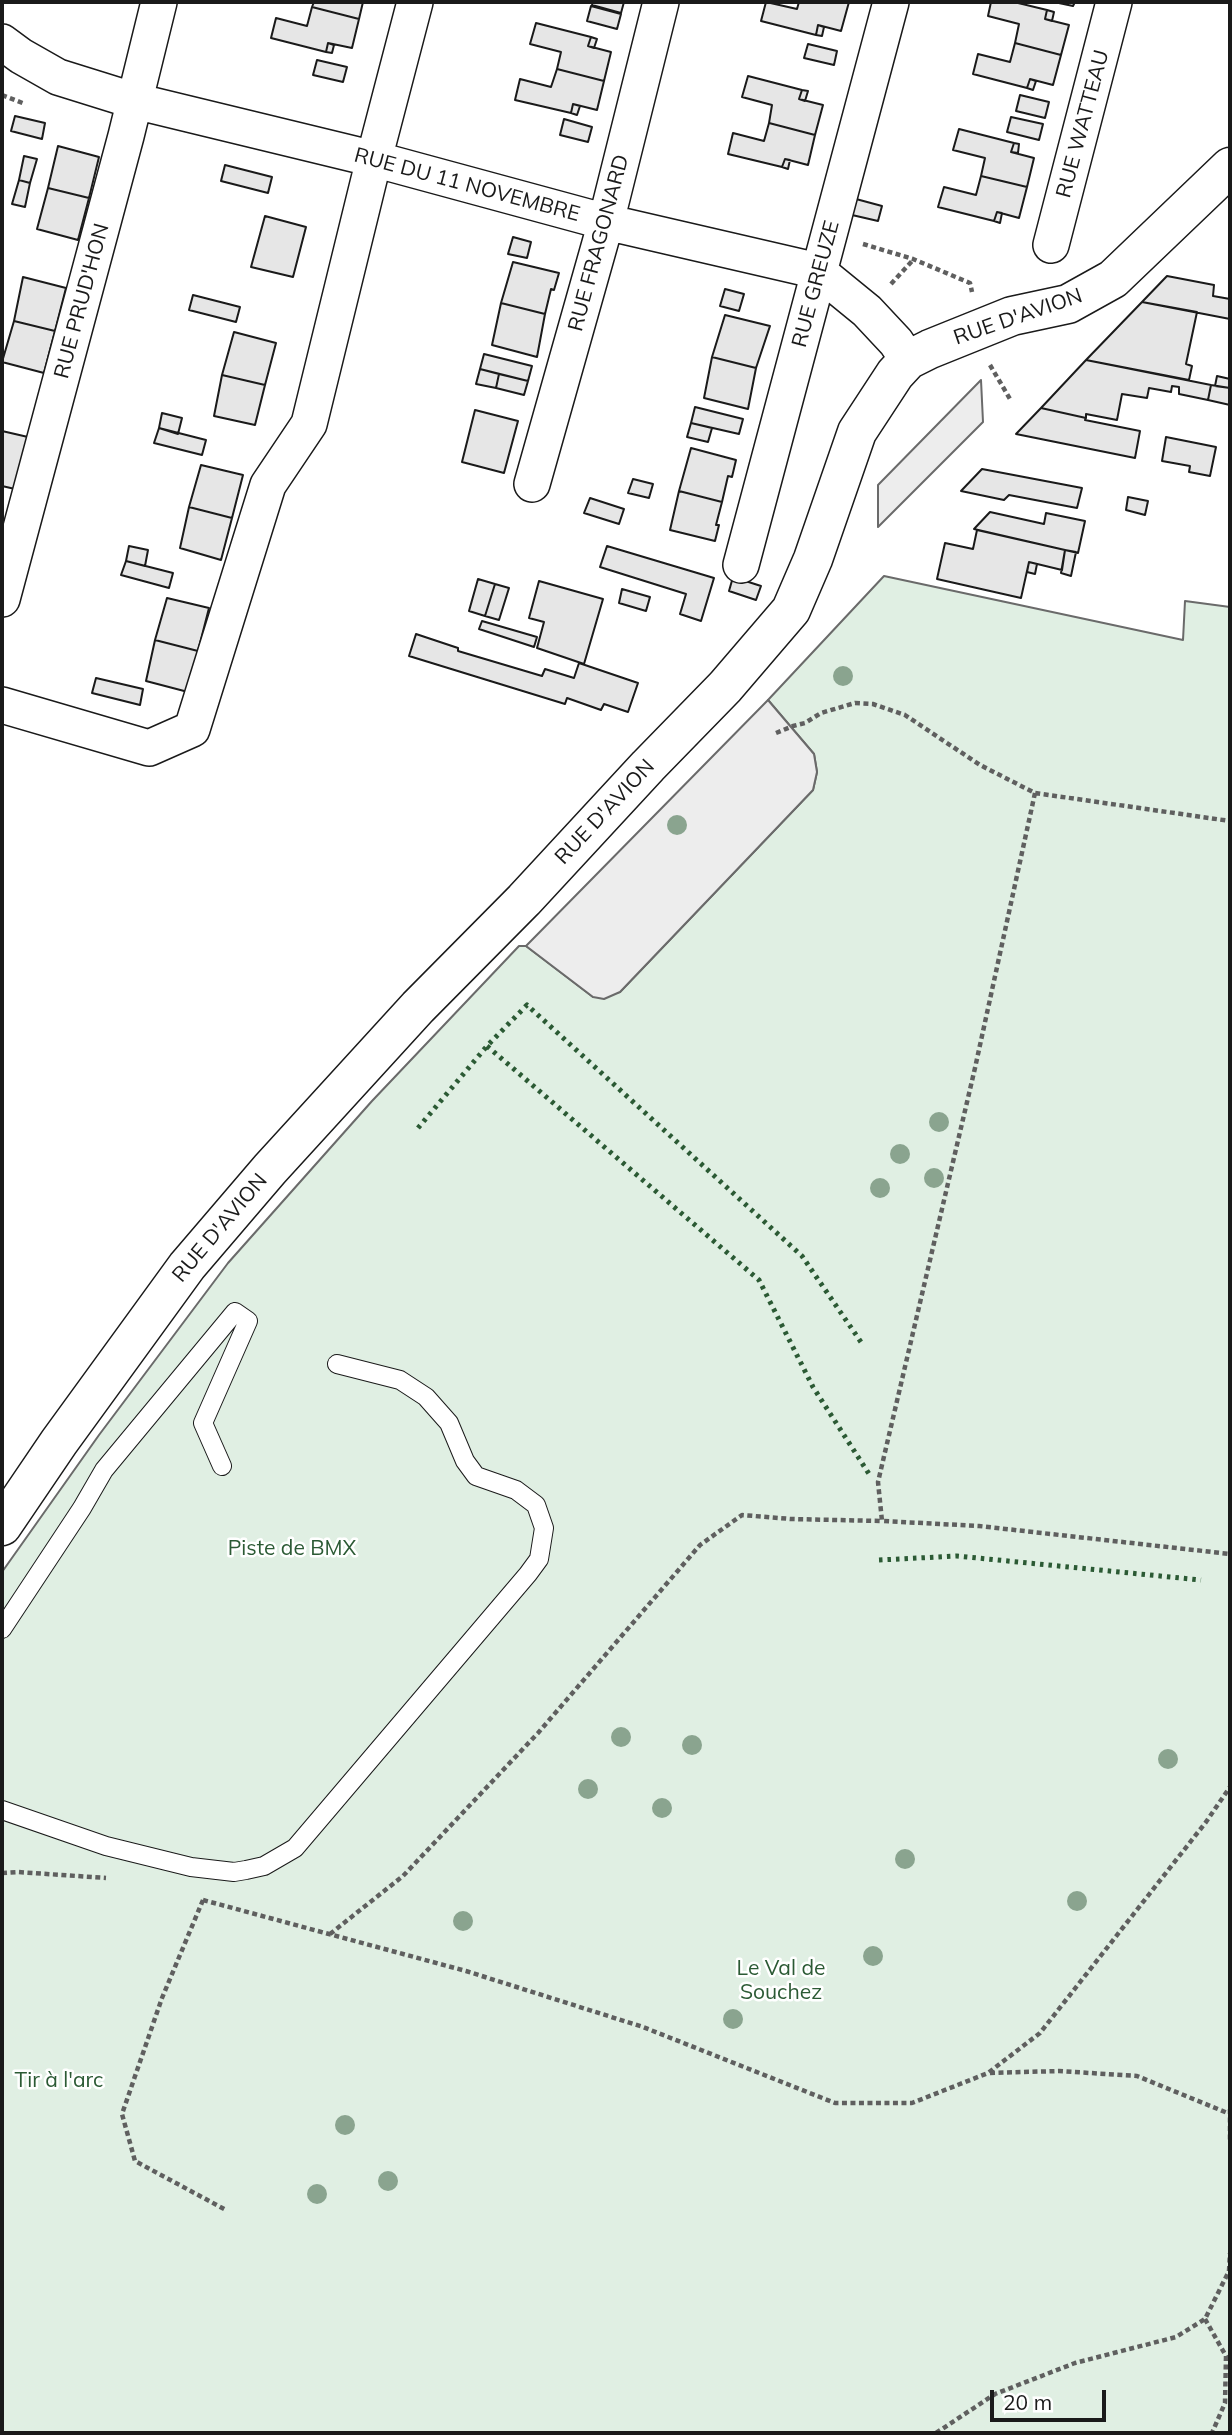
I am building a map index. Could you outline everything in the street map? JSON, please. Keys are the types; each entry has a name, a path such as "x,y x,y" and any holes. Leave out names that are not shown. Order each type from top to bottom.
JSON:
{"street":[{"name":"RUE PRUD'HON","path":"2,599 159,2"},
{"path":"2,705 149,748 192,729 268,485 309,424 415,2"},
{"name":"RUE FRAGONARD","path":"532,484 606,222 661,2"},
{"name":"RUE GREUZE","path":"741,565 891,2"},
{"name":"RUE WATTEAU","path":"1051,245 1114,2"},
{"name":"RUE DU 11 NOVEMBRE","path":"2,42 21,57 58,77 135,101 374,159 606,222 818,271 867,311 896,342 908,360"},
{"name":"RUE D'AVION","path":"2,1526 59,1442 187,1266 270,1169 418,1007 524,900 725,687 791,610 813,559 858,432 879,396 908,360 1012,316 1068,304 1113,279 1230,167"}],"lane":[{"path":"2,1629 104,1470 235,1312 248,1321 203,1423 222,1466"},
{"path":"2,1810 106,1846 191,1867 234,1872 264,1866 295,1847 528,1574 539,1559 544,1528 536,1505 516,1490 476,1476 465,1461 449,1423 426,1397 400,1380 337,1364"}],"path":[{"path":"776,733 805,723 821,713 855,704 873,704 905,715 980,765 1035,793 1230,821"},
{"path":"882,1521 878,1482 975,1068 1035,793"},
{"path":"330,1934 402,1876 538,1733 700,1545 741,1515 979,1526 1230,1554"},
{"path":"191,1896 466,1971 643,2026 835,2103 912,2103 988,2073 1040,2033 1198,1833 1230,1787"},
{"path":"2,1873 113,1879"},
{"path":"203,1900 162,1997 122,2114 135,2161 226,2210"},
{"path":"988,2073 1059,2071 1137,2076 1230,2112 1230,2143"},
{"path":"936,2433 995,2394 1075,2363 1176,2337 1205,2319 1229,2272 1230,2253"},
{"path":"1205,2319 1226,2356 1225,2403 1212,2433"}],"green space":[{"name":"Le Val de Souchez","path":"884,576 1183,640 1185,601 1230,607 1230,2433 2,2433 2,1572 99,1435 228,1263 372,1101 519,946 526,946 593,997 620,992 813,790 817,772 814,754 768,700"}],"shaded area":[{"path":"981,380 983,422 878,527 878,485"},
{"path":"768,700 814,754 817,772 813,790 620,992 604,999 593,997 526,946"}],"building":[{"path":"314,2 363,2 359,19 312,7"},
{"path":"593,2 624,2 621,13 592,5"},
{"path":"766,2 797,9 799,2 849,2 841,31 818,25 816,35 761,21"},
{"path":"991,2 1014,2 1047,10 1045,19 1069,25 1061,55 1015,43 1019,24 988,16"},
{"path":"1054,2 1075,2 1073,6"},
{"path":"591,6 621,14 617,29 587,21"},
{"path":"312,7 359,19 352,48 328,43 326,52 271,38 276,18 307,26"},
{"path":"1047,10 1054,12 1052,21 1045,19"},
{"path":"536,23 591,37 588,46 611,52 604,81 557,69 561,52 530,44"},
{"path":"818,25 824,27 822,36 816,35"},
{"path":"591,37 597,39 594,48 588,46"},
{"path":"328,43 334,45 332,53 326,52"},
{"path":"1015,43 1061,55 1053,85 1030,79 1027,88 973,74 978,54 1010,62"},
{"path":"808,44 837,51 834,65 804,58"},
{"path":"317,60 347,67 343,82 313,75"},
{"path":"557,69 604,81 597,110 573,104 571,113 515,100 520,79 551,87"},
{"path":"748,76 802,90 799,99 823,105 815,135 769,123 772,105 742,97"},
{"path":"1030,79 1036,81 1033,90 1027,88"},
{"path":"802,90 808,91 805,101 799,99"},
{"path":"1020,95 1049,102 1045,118 1016,111"},
{"path":"573,104 580,106 577,115 571,113"},
{"path":"15,116 45,123 42,139 11,131"},
{"path":"1011,117 1043,124 1039,140 1007,132"},
{"path":"564,119 592,127 588,142 560,135"},
{"path":"769,123 815,135 808,165 785,159 782,167 728,154 733,133 764,141"},
{"path":"959,129 1014,143 1011,152 1034,158 1027,187 981,176 985,158 953,150"},
{"path":"1014,143 1019,144 1018,153 1011,152"},
{"path":"58,146 99,157 89,198 48,188"},
{"path":"24,156 37,159 30,183 19,180"},
{"path":"785,159 790,160 788,169 782,167"},
{"path":"225,165 272,177 268,193 221,181"},
{"path":"981,176 1027,187 1019,218 997,212 994,221 938,207 944,187 976,195"},
{"path":"19,180 30,183 25,207 12,204"},
{"path":"48,188 89,198 78,240 37,229"},
{"path":"856,199 882,206 878,221 852,215"},
{"path":"997,212 1002,213 1000,223 994,221"},
{"path":"265,216 306,227 293,277 251,267"},
{"path":"513,237 531,242 527,258 508,254"},
{"path":"513,262 559,273 554,290 551,289 545,314 501,303"},
{"path":"1167,276 1214,285 1213,296 1230,299 1230,319 1142,302"},
{"path":"23,277 66,288 55,331 14,321"},
{"path":"725,289 744,294 739,311 720,306"},
{"path":"193,295 240,307 236,322 189,310"},
{"path":"1142,302 1197,312 1186,364 1192,366 1189,380 1086,360"},
{"path":"501,303 545,314 537,357 492,345"},
{"path":"725,315 770,326 756,368 712,357"},
{"path":"14,321 55,331 44,373 2,362"},
{"path":"234,332 276,343 265,385 222,375"},
{"path":"484,354 532,366 528,381 480,369"},
{"path":"712,357 756,368 748,409 704,398"},
{"path":"1086,360 1211,385 1208,400 1179,394 1179,387 1172,386 1171,392 1149,388 1147,398 1122,394 1117,420 1086,414 1086,418 1041,408"},
{"path":"480,369 499,374 496,388 476,384"},
{"path":"499,374 528,381 524,395 496,388"},
{"path":"222,375 265,385 255,425 214,416"},
{"path":"1217,376 1230,379 1230,388 1215,386"},
{"path":"1211,385 1230,388 1230,405 1208,400"},
{"path":"695,407 743,419 739,434 691,423"},
{"path":"1041,408 1140,431 1135,458 1016,434"},
{"path":"475,410 518,421 504,473 462,462"},
{"path":"162,413 182,418 178,434 159,428"},
{"path":"691,423 712,428 708,442 687,437"},
{"path":"159,428 206,440 202,455 154,443"},
{"path":"2,431 28,437 15,489 2,486"},
{"path":"1166,437 1216,447 1210,476 1189,472 1190,466 1162,461"},
{"path":"691,448 736,460 732,477 728,476 722,502 679,491"},
{"path":"201,465 243,475 232,518 189,507"},
{"path":"982,469 1082,488 1077,508 1009,495 1004,500 961,491"},
{"path":"633,479 653,484 649,498 628,493"},
{"path":"679,491 722,502 715,541 670,530"},
{"path":"1128,497 1148,501 1145,515 1126,510"},
{"path":"590,498 624,509 619,524 584,513"},
{"path":"189,507 232,518 221,560 180,548"},
{"path":"990,512 1044,524 1046,513 1085,521 1078,553 974,529"},
{"path":"977,530 1065,550 1062,570 1029,562 1021,598 937,579 945,543 973,549"},
{"path":"129,546 148,550 145,566 126,561"},
{"path":"607,546 714,578 701,621 680,614 686,594 600,567"},
{"path":"1065,550 1076,552 1071,576 1061,573"},
{"path":"126,561 173,573 169,588 121,575"},
{"path":"1029,562 1037,564 1035,574 1027,572"},
{"path":"733,577 761,586 756,600 729,591"},
{"path":"478,579 495,584 485,616 469,611"},
{"path":"539,581 603,599 584,664 537,648 544,622 529,618"},
{"path":"495,584 509,588 499,620 485,616"},
{"path":"622,589 650,597 646,611 619,603"},
{"path":"167,598 209,608 198,651 155,640"},
{"path":"482,621 537,637 534,647 479,629"},
{"path":"416,634 458,648 458,651 542,676 545,669 574,678 579,663 638,683 628,712 604,704 601,710 567,698 565,704 409,656"},
{"path":"155,640 198,651 188,692 146,681"},
{"path":"96,678 143,689 140,705 92,693"}],"hedge":[{"path":"418,1128 487,1046 527,1005 802,1256 863,1345"},
{"path":"487,1046 759,1280 813,1387 871,1477"},
{"path":"879,1560 957,1556 1201,1580"}],"park label":[{"name":"Piste de BMX","path":"292,1549"},
{"name":"Tir à l'arc","path":"59,2081"}]}
